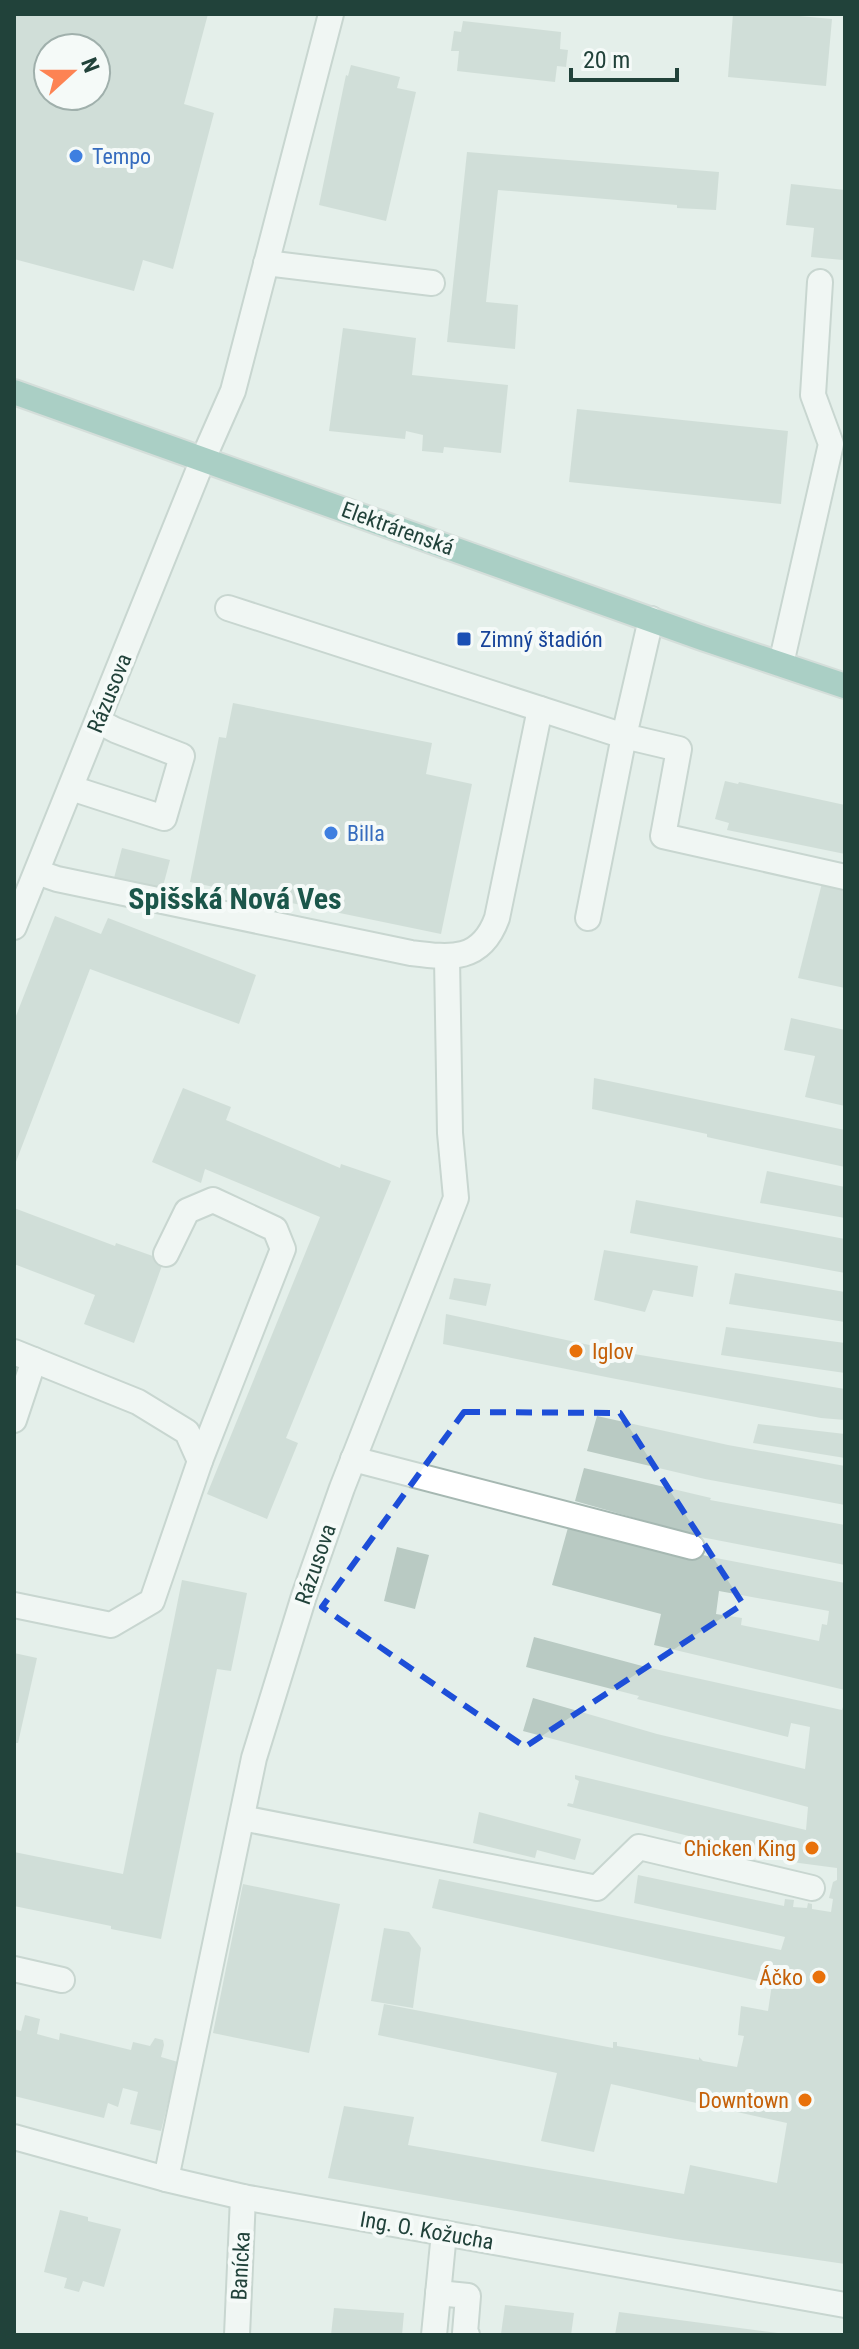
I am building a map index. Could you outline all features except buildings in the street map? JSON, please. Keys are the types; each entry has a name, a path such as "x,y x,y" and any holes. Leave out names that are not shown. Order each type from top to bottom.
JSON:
{"main road":[{"name":"Elektrárenská","path":"14,392 845,686"}],"street":[{"path":"331,14 266,263 432,283"},
{"name":"Rázusova","path":"14,927 233,391 266,263"},
{"path":"781,664 831,444 813,395 820,282"},
{"path":"228,608 624,736 679,749 663,836 845,877"},
{"path":"588,918 651,619"},
{"path":"37,872 57,879 447,958 473,950 488,940 497,918 540,709"},
{"path":"71,788 164,818 182,756 98,721"},
{"name":"Rázusova","path":"166,2179 254,1758 304,1596 353,1459 456,1198 450,1133 447,958"},
{"path":"14,1605 111,1625 152,1601 200,1461 283,1249 275,1229 213,1200 187,1211 166,1254"},
{"path":"14,1420 24,1356 138,1402 175,1424 187,1432 200,1461"},
{"path":"353,1459 692,1547"},
{"path":"242,1818 597,1888 639,1847 812,1888"},
{"path":"14,1969 62,1980"},
{"name":"Ing. O. Kožucha","path":"14,2137 243,2197 845,2305"},
{"name":"Banícka","path":"237,2335 243,2197"},
{"path":"434,2335 444,2233"},
{"path":"438,2293 468,2296 467,2335"}],"highlighted area":[{"path":"464,1412 620,1413 743,1604 525,1747 322,1607"}],"place":[{"name":"Tempo","path":"76,156"},
{"name":"Zimný štadión","path":"464,639"},
{"name":"Billa","path":"331,833"},
{"name":"Iglov","path":"576,1351"},
{"name":"Chicken King","path":"812,1848"},
{"name":"Áčko","path":"819,1977"},
{"name":"Downtown","path":"805,2100"}],"district":[{"name":"Spišská Nová Ves","path":"235,899"}]}
